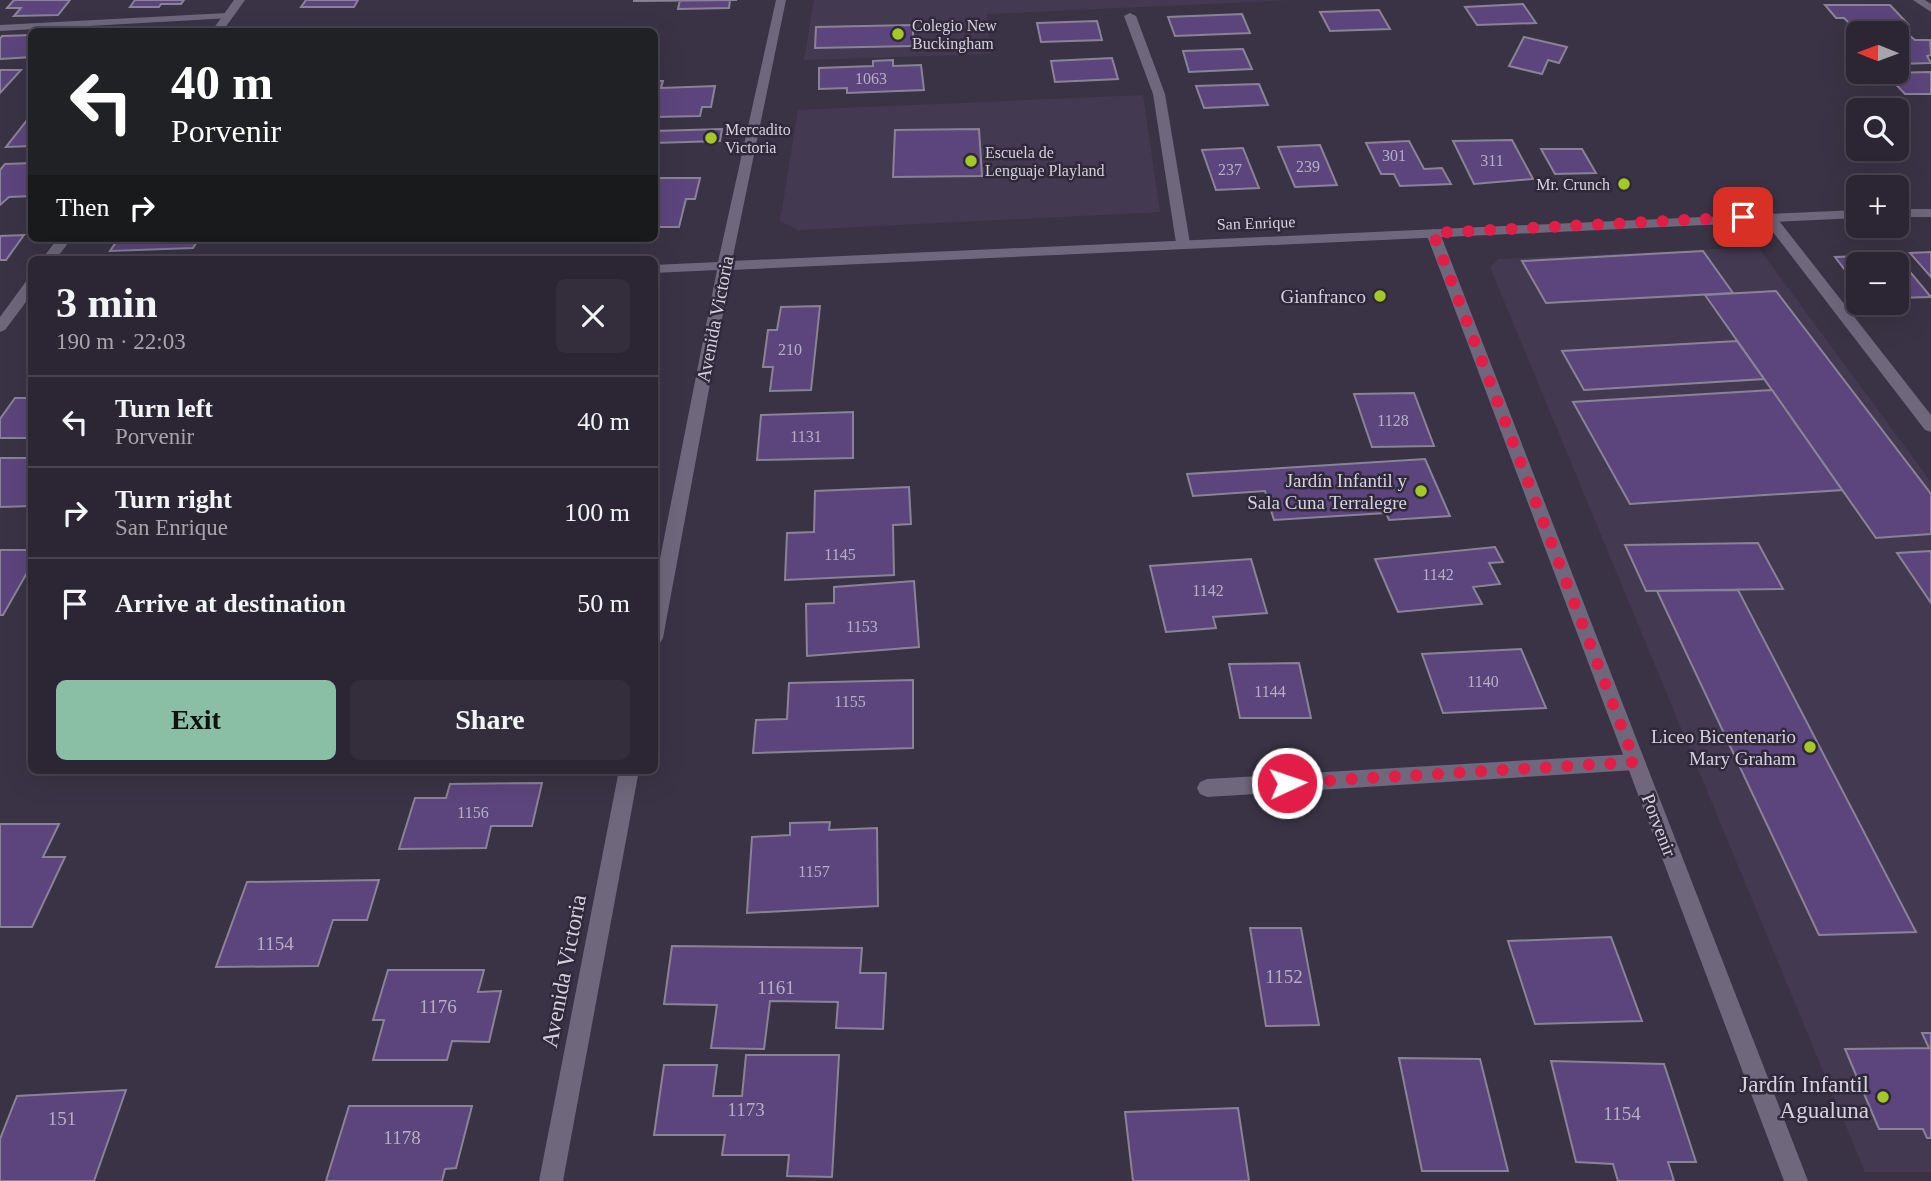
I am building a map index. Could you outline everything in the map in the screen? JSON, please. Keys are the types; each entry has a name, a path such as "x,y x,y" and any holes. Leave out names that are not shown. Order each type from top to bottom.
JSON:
{"street":[{"path":"219,28 240,0"},
{"name":"Avenida Victoria","path":"658,617 725,265 781,0"},
{"path":"1919,0 1931,9"},
{"path":"0,28 227,16"},
{"path":"1130,16 1159,94 1183,243"},
{"path":"1909,213 1931,213"},
{"name":"San Enrique","path":"658,269 1846,214"},
{"path":"1768,216 1931,426"},
{"name":"Porvenir","path":"1433,233 1796,1181"},
{"path":"51,256 62,242"},
{"path":"0,301 25,300"},
{"path":"0,327 25,300"},
{"path":"1207,788 1635,762"},
{"name":"Avenida Victoria","path":"551,1181 628,774"}],"shaded area":[{"name":"Colegio New Buckingham","path":"814,0 1291,0 987,14 991,54 804,60"},
{"name":"Escuela de Lenguaje Playland","path":"1143,95 1160,212 798,230 780,221 798,110"},
{"name":"Liceo Bicentenario Mary Graham","path":"1758,247 1931,482 1931,1172 1865,1172 1490,267 1499,259"}],"building":[{"path":"14,0 70,0 58,15 14,16 21,8 7,8"},
{"path":"135,0 184,0 181,4 161,4 159,7 130,7"},
{"path":"306,0 358,0 354,7 301,7"},
{"path":"730,0 729,8 678,9 680,1"},
{"path":"1523,4 1536,23 1477,25 1465,7"},
{"path":"1825,5 1890,5 1905,21 1847,21 1844,18 1836,18"},
{"path":"1379,10 1390,29 1330,31 1320,12"},
{"path":"1242,14 1250,33 1175,36 1168,17"},
{"path":"1097,21 1102,40 1041,42 1037,23"},
{"path":"913,25 913,46 815,48 816,27"},
{"path":"28,35 28,57 0,59 2,36"},
{"path":"1909,36 1915,40 1930,40 1931,55 1927,56 1931,63 1909,64"},
{"path":"1524,37 1567,47 1559,63 1548,60 1542,74 1509,66"},
{"path":"1243,49 1252,69 1189,72 1183,51"},
{"path":"1112,58 1118,79 1055,82 1051,61"},
{"path":"893,60 893,66 921,65 924,90 847,93 847,88 819,89 819,68 873,66 873,61"},
{"path":"0,70 21,70 0,93"},
{"path":"1909,72 1931,72 1931,94 1905,94 1895,84 1909,84"},
{"path":"658,81 663,81 661,88 715,86 711,107 702,107 700,116 658,117"},
{"path":"1259,84 1268,105 1204,108 1196,86"},
{"path":"28,119 28,146 6,147"},
{"path":"722,129 720,141 658,143 658,131"},
{"path":"979,129 982,176 893,177 895,130"},
{"path":"1512,140 1533,179 1474,184 1453,141"},
{"path":"1409,141 1424,169 1442,168 1451,184 1400,186 1394,174 1381,174 1366,143"},
{"path":"1320,145 1337,185 1295,187 1278,147"},
{"path":"1243,148 1259,188 1216,190 1202,150"},
{"path":"1541,149 1582,149 1596,173 1555,174"},
{"path":"28,163 28,196 9,197 0,205 0,170 5,164"},
{"path":"658,178 700,178 695,199 686,199 679,227 658,227"},
{"path":"24,235 6,260 0,260 0,236"},
{"path":"116,242 197,242 193,248 110,251"},
{"path":"1703,251 1733,293 1546,303 1522,261"},
{"path":"1931,252 1931,277 1910,253"},
{"path":"1835,257 1846,257 1846,271"},
{"path":"1909,271 1931,297 1909,298"},
{"path":"1776,291 1931,494 1931,534 1876,538 1705,295"},
{"path":"820,306 811,390 770,391 773,367 763,367 768,330 777,330 781,307"},
{"path":"1737,341 1764,379 1584,390 1562,351"},
{"path":"1772,390 1842,490 1630,504 1573,402"},
{"path":"1414,393 1434,446 1372,447 1354,394"},
{"path":"15,398 28,398 28,438 0,438 0,419"},
{"path":"853,412 853,458 757,460 761,415"},
{"path":"0,458 28,458 28,506 0,507"},
{"path":"1425,459 1450,516 1389,520 1386,513 1274,520 1265,491 1193,496 1187,474"},
{"path":"909,487 911,524 893,525 894,575 785,580 787,533 814,532 815,491"},
{"path":"1758,543 1783,589 1646,591 1625,545"},
{"path":"1495,547 1503,562 1489,563 1500,584 1473,587 1482,604 1398,612 1375,559"},
{"path":"0,550 28,550 28,571 3,615 0,615"},
{"path":"1931,551 1931,603 1897,553"},
{"path":"1251,559 1267,613 1213,617 1216,628 1166,632 1150,566"},
{"path":"914,581 919,647 807,656 806,604 834,603 834,587"},
{"path":"1738,590 1916,932 1819,935 1657,591"},
{"path":"1521,649 1546,708 1443,713 1422,654"},
{"path":"1299,663 1311,718 1240,718 1229,664"},
{"path":"913,680 913,748 753,753 756,720 787,719 789,683"},
{"path":"542,783 532,826 491,826 486,848 399,849 415,798 446,798 450,784"},
{"path":"830,822 829,830 877,828 878,906 747,913 752,837 790,835 790,823"},
{"path":"0,824 59,824 43,857 65,857 32,927 0,927"},
{"path":"379,880 367,920 333,920 318,966 216,967 247,882"},
{"path":"1250,928 1301,928 1319,1025 1266,1026"},
{"path":"1611,937 1642,1021 1535,1024 1508,941"},
{"path":"672,946 862,948 860,973 886,973 883,1029 836,1028 838,1002 770,1001 764,1049 711,1048 717,1005 664,1004"},
{"path":"388,970 484,970 478,992 501,991 489,1042 452,1041 447,1060 373,1060 384,1020 373,1020"},
{"path":"1922,1033 1931,1033 1931,1138 1927,1138 1923,1129 1879,1129 1845,1049 1929,1048"},
{"path":"746,1055 839,1055 832,1177 787,1176 789,1155 722,1155 725,1135 654,1135 664,1065 717,1065 713,1096 742,1096"},
{"path":"1399,1058 1480,1059 1508,1171 1422,1171"},
{"path":"1551,1061 1664,1064 1696,1162 1668,1162 1674,1181 1618,1181 1613,1164 1576,1162"},
{"path":"126,1090 94,1181 0,1181 0,1139 17,1096"},
{"path":"349,1106 472,1106 456,1168 445,1169 442,1181 326,1181"},
{"path":"1238,1108 1249,1181 1133,1181 1125,1112"}],"place":[{"name":"Colegio New Buckingham","path":"898,34"},
{"name":"Mercadito Victoria","path":"711,138"},
{"name":"Escuela de Lenguaje Playland","path":"971,161"},
{"name":"Mr. Crunch","path":"1624,184"},
{"name":"Gianfranco","path":"1380,296"},
{"name":"Jardín Infantil y Sala Cuna Terralegre","path":"1421,491"},
{"name":"Liceo Bicentenario Mary Graham","path":"1810,747"},
{"name":"Jardín Infantil Agualuna","path":"1883,1097"}],"route":[{"path":"1287,783 1635,762 1433,233 1743,217"}]}
